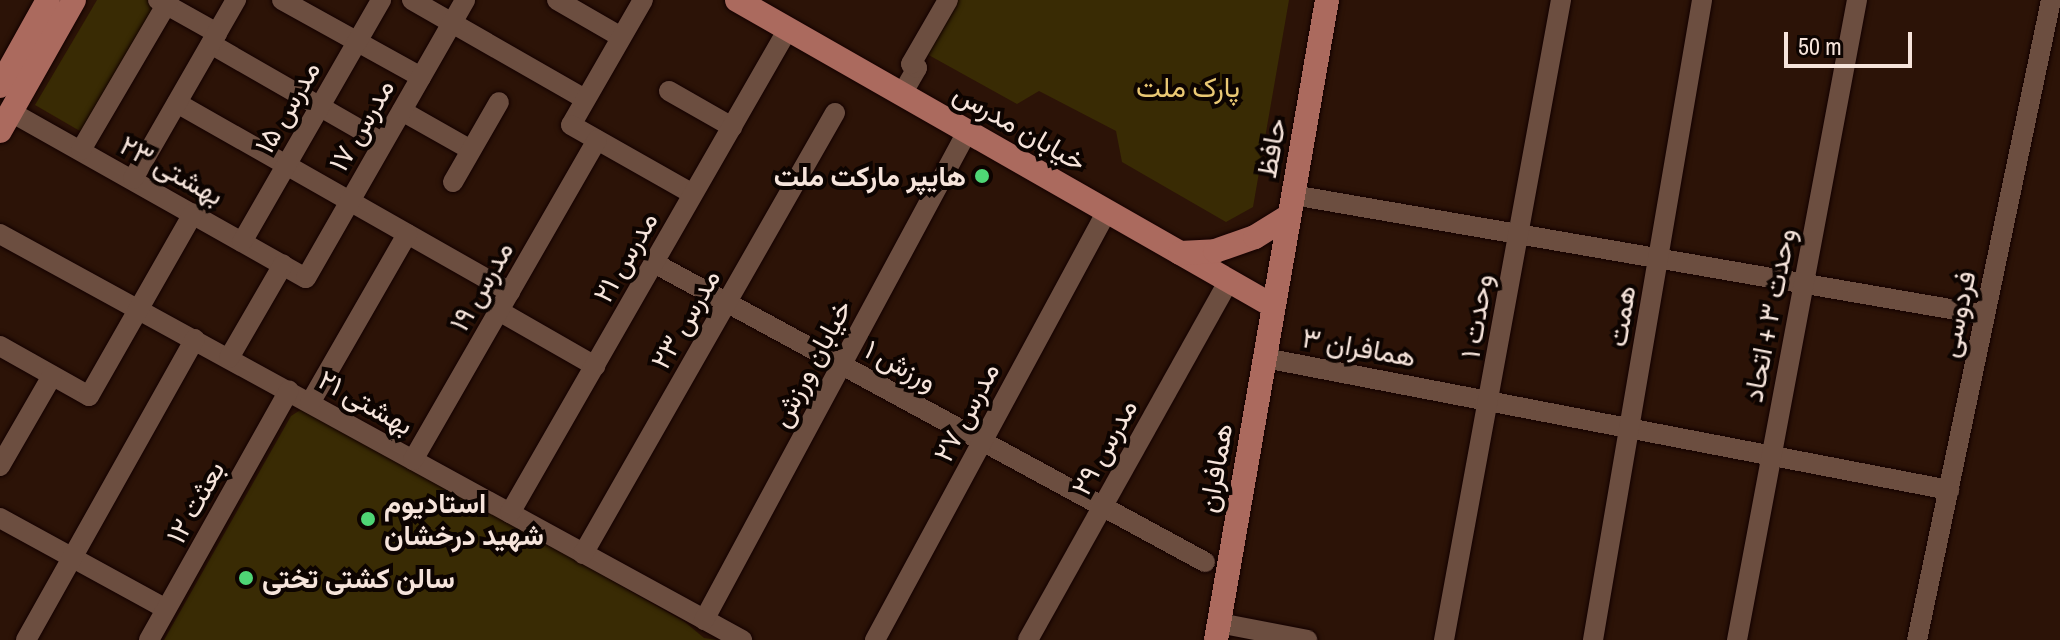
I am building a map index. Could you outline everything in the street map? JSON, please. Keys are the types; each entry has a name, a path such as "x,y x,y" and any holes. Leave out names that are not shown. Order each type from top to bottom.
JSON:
{"main road":[{"path":"1,83 48,0"},
{"path":"5,121 74,0"},
{"name":"خیابان مدرس","path":"737,0 1273,306"},
{"name":"حافظ","path":"1273,306 1327,0"},
{"path":"1180,253 1215,251 1255,237 1291,206"},
{"name":"همافران","path":"1217,632 1273,306"}],"street":[{"path":"133,179 236,0"},
{"path":"282,0 421,77"},
{"name":"مدرس ۱۵","path":"242,242 381,0"},
{"path":"412,0 585,99"},
{"name":"مدرس ۱۷","path":"306,278 465,0"},
{"path":"557,0 621,37"},
{"path":"643,0 571,125 693,194"},
{"path":"902,94 917,68 911,64 948,0"},
{"name":"وحدت ۱","path":"1444,640 1491,399 1561,0"},
{"name":"همت","path":"1593,640 1702,0"},
{"name":"وحدت ۳ + اتحاد","path":"1737,640 1857,0"},
{"name":"فردوسی","path":"1917,640 2051,0"},
{"path":"81,150 165,2 320,107 383,143"},
{"name":"مدرس ۲۱","path":"510,513 788,29"},
{"path":"669,91 732,127"},
{"path":"453,182 499,102"},
{"path":"177,103 510,292"},
{"path":"402,111 471,150"},
{"name":"مدرس ۲۳","path":"583,554 835,113"},
{"name":"بهشتی ۲۳","path":"5,121 81,150 306,278"},
{"name":"خیابان ورزش","path":"704,620 967,132"},
{"name":"مدرس ۱۹","path":"413,460 597,140"},
{"path":"1291,206 1518,233 1985,315"},
{"name":"مدرس ۲۷","path":"875,640 1107,211"},
{"path":"0,346 89,396 193,214"},
{"name":"بهشتی ۲۱","path":"0,234 742,640"},
{"path":"310,403 407,234"},
{"name":"ورزش ۱","path":"654,263 1205,562"},
{"path":"229,358 283,265"},
{"name":"مدرس ۲۹","path":"1028,640 1229,281"},
{"path":"499,311 595,366"},
{"path":"26,640 195,339"},
{"name":"همافران ۳","path":"1265,358 1631,425 1949,490"},
{"path":"0,466 7,436 52,376"},
{"name":"بعثت ۱۲","path":"149,640 289,391"},
{"path":"0,518 166,609"},
{"path":"1217,632 1307,640"}],"green space":[{"path":"97,0 164,0 85,134 35,105"},
{"name":"پارک ملت","path":"955,0 1289,0 1253,207 1226,222 1122,162 1116,131 1039,91 1017,104 925,53"},
{"name":"استادیوم شهید درخشان","path":"305,407 685,622 704,638 717,640 164,640 291,416"}],"place":[{"name":"هایپر مارکت ملت","path":"982,176"},
{"name":"استادیوم شهید درخشان","path":"368,519"},
{"name":"سالن کشتی تختی","path":"246,578"}]}
